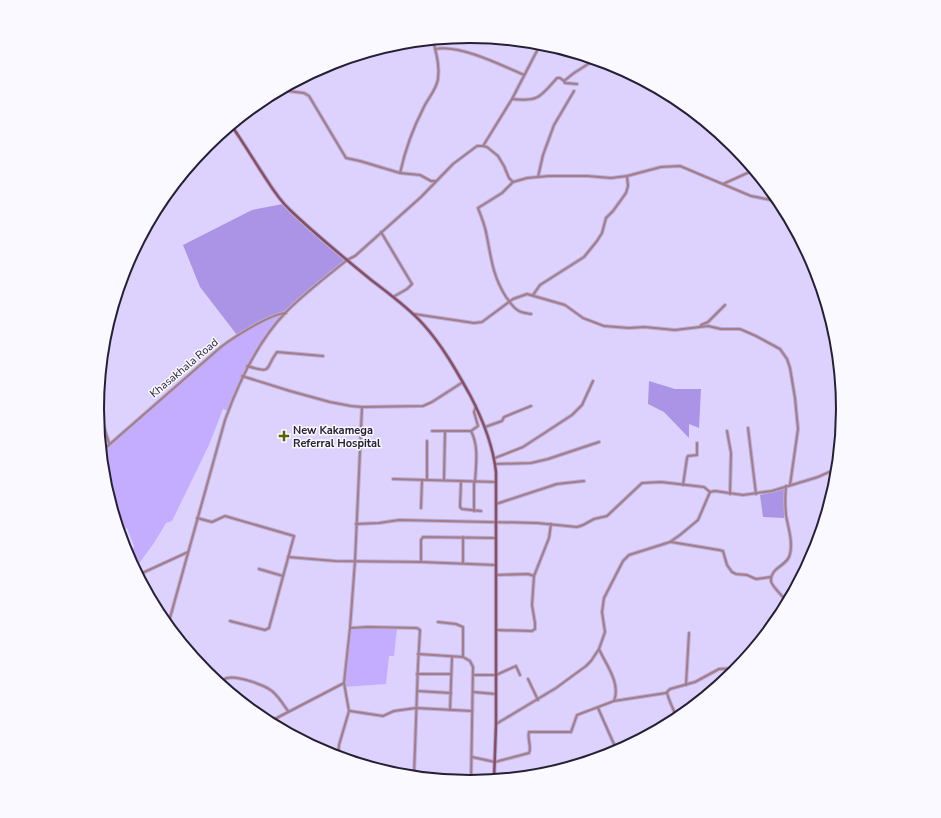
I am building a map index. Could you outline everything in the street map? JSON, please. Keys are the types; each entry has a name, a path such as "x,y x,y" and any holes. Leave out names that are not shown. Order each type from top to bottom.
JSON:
{"main road":[{"path":"234,130 283,203 347,260 414,314 431,333 445,351 463,382 485,427 495,458 496,482 496,724 494,774"}],"street":[{"path":"400,173 404,152 423,108 438,80 438,66 434,45"},
{"path":"435,49 443,48 461,50 524,75"},
{"path":"483,146 512,99 538,49"},
{"path":"564,81 580,68 590,63"},
{"path":"512,99 529,100 536,98 543,94 557,78 560,78 565,83 577,84"},
{"path":"289,91 304,93 309,96 346,158 400,173 420,175 432,181 436,181"},
{"path":"538,177 542,155 554,125 574,92"},
{"path":"170,618 225,420 242,376 265,339 286,313 300,299 347,260 355,256 421,198 453,164 477,146 483,146 498,156 509,178 513,182"},
{"path":"530,314 520,311 509,301 499,285 488,251 484,222 478,208 502,193 513,182 538,177 587,176 611,178 627,176 661,167 680,166 751,196 771,200"},
{"path":"723,184 749,172"},
{"path":"533,295 540,285 584,257 597,241 602,233 606,218 626,193 628,186 627,176"},
{"path":"381,232 412,284 394,297"},
{"path":"414,314 474,323 482,322 509,301 523,294 533,295 565,305 583,318 604,326 629,328 644,327 675,330 708,326 728,330 743,330 780,349 787,359 790,368 798,429 790,485"},
{"path":"700,326 708,322 725,305"},
{"name":"Khasakhala Road","path":"107,446 221,347 271,317 280,313 286,313"},
{"path":"247,366 263,371 267,370 277,352 323,356"},
{"path":"242,376 264,384 330,402 362,407 423,406 432,402 463,382"},
{"path":"495,458 523,447 572,415 582,405 593,381"},
{"path":"432,431 471,431 478,426 474,412 476,406"},
{"path":"485,427 502,421 504,417 531,406"},
{"path":"337,750 350,711 344,683 355,561 362,407"},
{"path":"748,428 756,494"},
{"path":"727,430 731,453 730,494"},
{"path":"444,480 445,431"},
{"path":"471,431 475,438 476,446 474,511"},
{"path":"105,432 109,444"},
{"path":"427,442 427,480"},
{"path":"495,464 531,463 599,442"},
{"path":"683,485 687,458 688,456 697,455 697,444"},
{"path":"356,524 399,520 551,524 578,527 594,519 607,516 642,483 662,482 704,487 710,492 715,491 743,495 756,494 818,478 830,472"},
{"path":"393,479 496,482"},
{"path":"421,508 422,480"},
{"path":"461,481 460,507 465,511 481,511"},
{"path":"496,504 557,484 584,481"},
{"path":"784,597 771,584 771,577 778,566 789,558 790,554 791,539 786,515 786,486"},
{"path":"496,724 538,700 586,666 600,649 604,632 602,605 604,598 623,561 629,555 670,542 694,524 698,520 710,492"},
{"path":"198,518 212,522 225,516 294,536 269,628 265,630 230,622"},
{"path":"496,630 535,629 532,605 534,576 549,538 551,524"},
{"path":"421,562 423,537 496,538"},
{"path":"463,537 463,563"},
{"path":"670,542 723,551 727,565 732,572 747,575 756,579 771,577"},
{"path":"143,573 188,552"},
{"path":"288,557 335,561 496,565"},
{"path":"258,569 283,576"},
{"path":"496,575 534,576"},
{"path":"438,622 456,624 463,627 463,657"},
{"path":"350,628 418,628 420,631 414,771"},
{"path":"686,685 689,633"},
{"path":"600,649 616,687 616,696 614,701"},
{"path":"418,654 463,657 472,663 474,675 471,775"},
{"path":"450,710 452,656"},
{"path":"474,675 496,674 516,666 520,675"},
{"path":"472,757 495,762 529,752 528,734 530,732 571,732 576,715 614,701 667,693 670,689 695,682 719,669 728,669"},
{"path":"417,674 451,674"},
{"path":"224,679 232,677 266,688 277,696 288,712"},
{"path":"528,679 538,700"},
{"path":"275,718 344,683"},
{"path":"417,691 450,693"},
{"path":"473,692 496,694"},
{"path":"667,693 675,713"},
{"path":"350,711 383,716 394,711 416,708 472,711"},
{"path":"598,708 614,745"}],"shaded area":[{"path":"283,204 347,260 286,312 237,335 200,287 183,245 252,210"},
{"path":"286,312 264,339 246,369 228,411 223,409 209,445 172,521 166,523 139,564 133,550 134,546 127,528 125,529 117,504 107,448 130,426 231,339"},
{"path":"649,381 675,389 701,389 699,428 689,424 689,438 664,412 648,404"},
{"path":"784,489 784,518 763,517 760,495"},
{"path":"350,628 397,628 394,656 389,656 386,684 344,687"}],"place":[{"name":"New Kakamega Referral Hospital","path":"284,436"}]}
